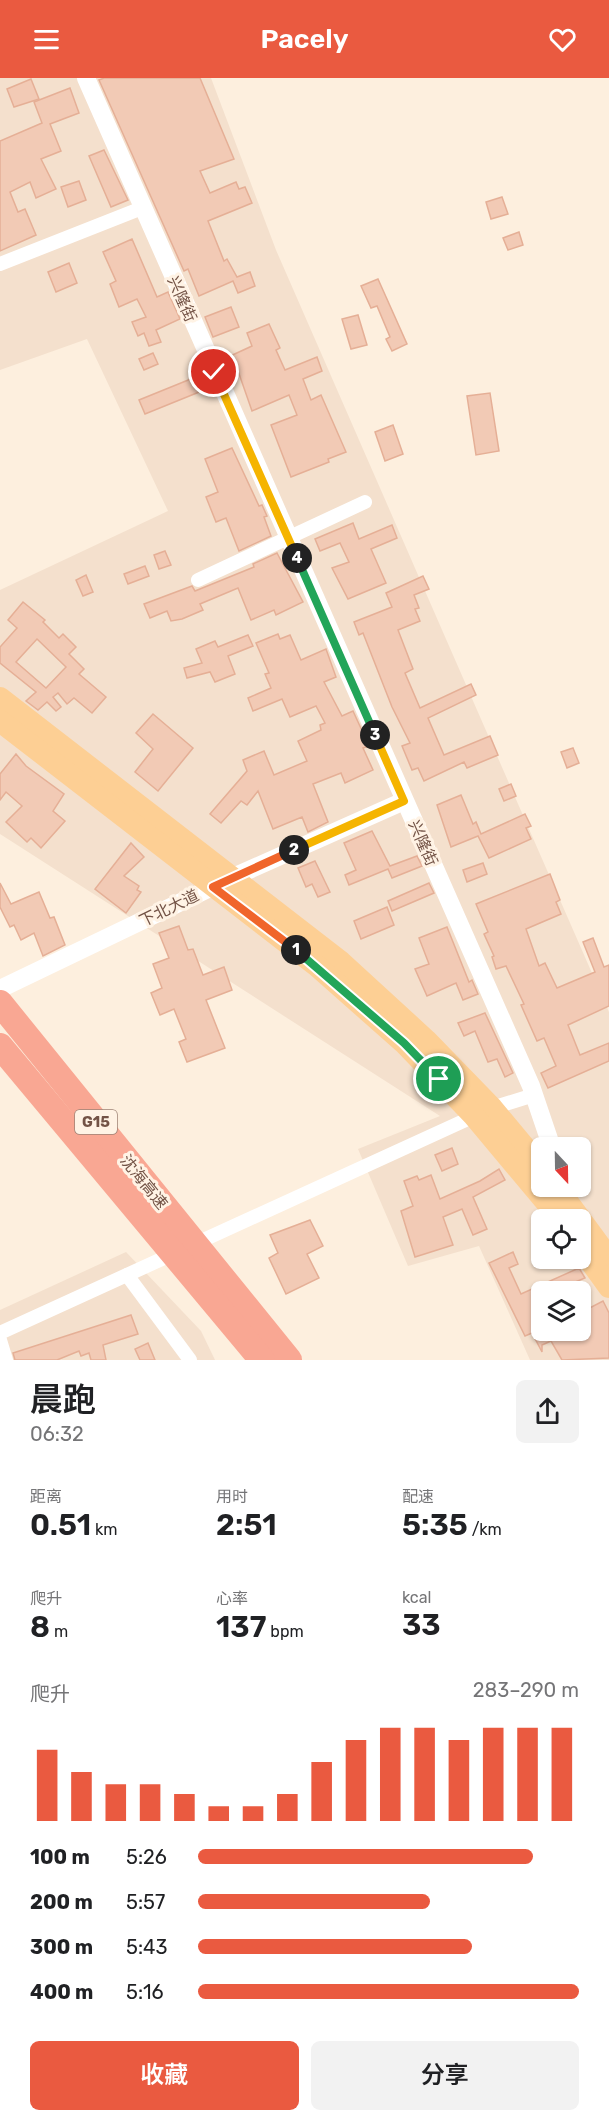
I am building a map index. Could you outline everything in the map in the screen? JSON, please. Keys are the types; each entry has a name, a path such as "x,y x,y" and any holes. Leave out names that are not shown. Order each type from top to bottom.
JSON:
{"highway":[{"name":"沈海高速","path":"0,1003 161,1221"},
{"name":"沈海高速","path":"0,1046 161,1221 214,1284 289,1360"},
{"name":"沈海高速","path":"214,1284 262,1360"}],"main road":[{"path":"0,698 222,883"},
{"path":"0,722 222,883 341,962 426,1040 483,1112 567,1204 609,1258"},
{"path":"483,1112 531,1158"},
{"path":"591,1262 609,1287"}],"street":[{"name":"兴隆街","path":"86,78 534,1095 548,1137"},
{"path":"0,264 142,208"},
{"path":"198,580 365,502"},
{"name":"下北大道","path":"0,989 222,883 404,801"},
{"path":"0,1333 483,1112 534,1095"},
{"path":"127,1275 190,1360"},
{"path":"0,1340 6,1360"}],"shaded area":[{"path":"0,78 211,78 276,250 609,1012 609,1360 530,1360 479,1246 408,1266 358,1149 440,1116 0,834 0,590 168,511 87,339 0,370"},
{"path":"126,1252 201,1331 215,1360 0,1360 0,1310"}],"building":[{"path":"104,78 200,78 234,159 200,171 210,193 236,182 239,189 245,187 252,203 208,221 224,261 227,259 237,277 250,272 255,286 238,293 233,281 199,296 188,269 184,271 99,80"},
{"path":"31,79 39,99 14,107 7,89"},
{"path":"70,88 79,113 50,124 61,151 41,159 56,189 36,198 30,182 10,192 18,212 25,209 36,235 0,251 0,141 42,123 34,102"},
{"path":"104,150 128,200 111,207 89,156"},
{"path":"79,181 86,200 68,207 61,187"},
{"path":"502,197 508,214 491,219 486,202"},
{"path":"519,232 523,245 508,250 503,238"},
{"path":"132,239 157,297 168,292 180,319 156,330 161,342 149,346 144,333 138,336 132,322 146,317 137,299 119,307 110,284 116,281 103,252"},
{"path":"69,263 77,283 56,292 48,272"},
{"path":"378,279 407,344 392,351 386,339 390,337 377,306 371,308 361,286"},
{"path":"231,307 239,327 213,337 205,317"},
{"path":"358,315 367,345 351,349 342,319"},
{"path":"269,324 280,348 276,350 285,370 317,357 322,371 303,379 311,400 321,395 346,452 328,459 329,462 291,477 271,425 297,415 289,395 252,411 237,368 231,370 226,358 252,346 247,333"},
{"path":"153,353 158,364 144,370 139,359"},
{"path":"203,374 209,388 145,414 139,400"},
{"path":"490,393 499,451 476,455 467,396"},
{"path":"393,425 403,454 385,461 375,432"},
{"path":"232,448 259,506 262,505 267,516 264,517 271,536 239,551 226,518 216,522 206,497 218,492 205,459"},
{"path":"353,523 359,539 392,525 397,538 371,549 386,583 348,599 332,568 349,562 340,543 320,551 315,539"},
{"path":"165,551 171,565 159,569 154,555"},
{"path":"277,553 303,602 276,615 274,610 251,620 238,588 200,604 203,610 182,619 171,621 167,611 150,618 144,604 192,586 195,591 254,567 253,564"},
{"path":"145,566 149,576 128,584 124,574"},
{"path":"86,575 93,592 83,596 76,580"},
{"path":"423,576 429,589 414,595 419,608 415,609 420,621 398,630 413,669 405,673 420,708 471,684 476,695 428,718 444,755 490,736 498,755 467,768 464,762 424,781 418,768 412,770 402,746 410,743 392,707 363,633 359,635 354,622 392,607 386,593"},
{"path":"23,602 45,620 43,622 59,638 63,634 76,647 69,654 84,669 79,674 106,697 92,713 74,698 67,704 58,693 53,697 61,707 56,711 47,702 38,710 26,701 36,692 0,663 0,647 17,628 8,620","holes":["37,639 66,667 46,688 16,662"]},
{"path":"278,634 280,639 290,635 301,660 326,649 336,677 324,682 342,716 353,711 369,746 363,748 373,770 345,783 341,773 313,784 328,822 308,832 302,817 273,829 258,791 247,805 241,801 221,823 210,814 247,771 243,760 264,751 274,775 307,761 298,741 321,730 320,725 325,723 316,706 290,717 282,699 253,711 248,698 271,688 265,674 269,673 256,643"},
{"path":"248,635 253,646 228,656 235,674 215,682 210,672 187,678 184,668 202,663 196,649 215,641 218,647"},
{"path":"153,714 193,748 158,791 135,772 153,749 136,733"},
{"path":"573,748 579,763 567,768 561,752"},
{"path":"16,754 26,766 64,794 53,811 65,821 41,848 31,838 27,842 6,822 22,806 6,792 0,800 0,774"},
{"path":"511,784 516,796 504,801 499,789"},
{"path":"461,795 473,824 476,822 481,834 525,814 531,826 526,828 531,839 489,858 478,836 451,847 437,805"},
{"path":"372,831 390,866 417,856 422,866 392,878 388,869 349,885 345,875 356,870 344,843"},
{"path":"131,843 144,857 124,876 139,886 137,890 141,892 126,913 95,889"},
{"path":"315,861 330,892 318,897 312,884 306,887 298,868"},
{"path":"483,863 487,874 467,882 463,870"},
{"path":"550,874 560,900 556,902 561,914 526,929 539,966 545,963 557,988 595,972 583,942 593,938 604,967 609,965 609,1006 568,1025 580,1055 609,1043 609,1061 548,1088 541,1073 556,1066 544,1038 537,1041 521,1005 524,1004 506,966 496,969 492,957 494,956 484,934 488,932 476,904"},
{"path":"0,883 11,904 39,892 50,918 54,917 65,945 43,956 34,933 21,940 14,925 10,927 0,907"},
{"path":"429,883 434,893 392,911 388,901"},
{"path":"387,907 394,925 361,939 354,921"},
{"path":"179,926 188,950 193,949 203,975 224,967 232,990 206,1000 225,1048 187,1062 179,1042 186,1039 174,1009 160,1015 151,993 162,988 153,964 169,958 159,933"},
{"path":"447,927 469,982 472,980 478,994 463,1000 456,983 427,996 415,969 429,964 419,938"},
{"path":"485,1013 513,1073 505,1077 497,1059 488,1062 475,1031 464,1036 458,1023"},
{"path":"452,1148 458,1164 442,1171 435,1155"},
{"path":"499,1169 505,1180 473,1197 487,1229 473,1235 462,1209 443,1217 453,1245 415,1257 401,1211 413,1206 404,1181 417,1176 419,1180 431,1175 440,1199 480,1181"},
{"path":"310,1220 323,1246 307,1254 319,1278 286,1294 269,1258 278,1253 270,1235"},
{"path":"513,1252 518,1264 509,1268 521,1294 531,1290 531,1333 525,1336 489,1263"},
{"path":"577,1269 580,1269 585,1278 578,1281 550,1281"},
{"path":"603,1301 609,1313 609,1358 562,1360 551,1341 591,1341 591,1307"},
{"path":"131,1315 138,1334 103,1345 106,1360 91,1360 89,1353 81,1356 79,1351 57,1360 15,1360 13,1353"},
{"path":"536,1341 551,1341 542,1345 542,1352"},
{"path":"148,1343 155,1360 140,1360 135,1349"}],"route":[{"path":"214,372 404,801 213,887 317,966 404,1043 439,1079"}]}
